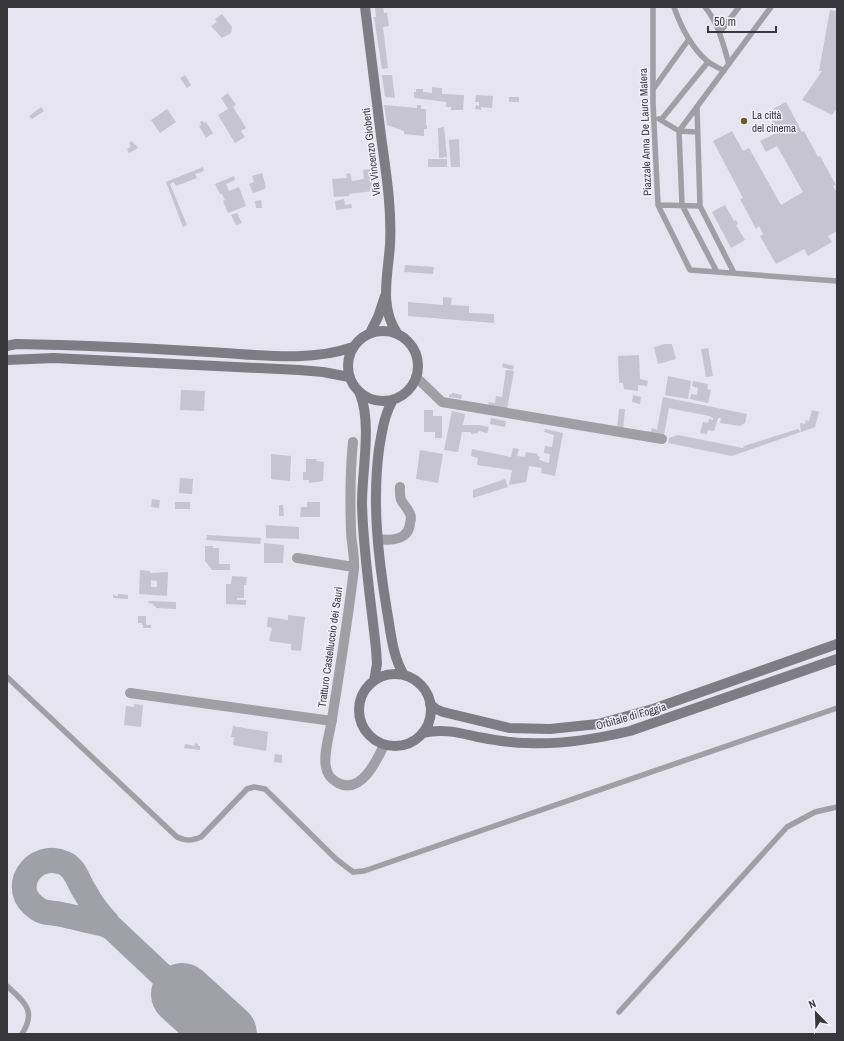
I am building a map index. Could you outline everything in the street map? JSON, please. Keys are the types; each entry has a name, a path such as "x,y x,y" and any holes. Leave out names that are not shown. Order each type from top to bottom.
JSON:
{"main road":[{"name":"Via Vincenzo Gioberti","path":"365,7 384,156 390,222 390,245 386,294 390,320 397,333"},
{"name":"Via Vincenzo Gioberti","path":"370,333 378,317 386,294"},
{"path":"360,394 376,401 393,400 408,391 416,377 418,368 416,353 409,342 397,333 388,331 370,333 360,338 353,346 348,361 349,376 353,386 360,394 365,404 366,422 362,502 364,546 376,649 377,664 374,680"},
{"path":"7,346 16,344 79,345 286,356 328,354 353,346"},
{"path":"7,360 54,358 78,359 299,370 349,376"},
{"path":"393,400 383,424 377,465 375,516 382,580 392,646 396,659 404,675"},
{"name":"Orbitale di Foggia","path":"430,704 443,712 509,728 550,729 598,724 653,709 837,644"},
{"name":"Orbitale di Foggia","path":"423,733 438,730 488,739 527,743 570,743 604,737 630,731 837,659"},
{"path":"392,674 404,675 412,678 421,685 427,694 430,704 430,719 423,733 415,740 406,745 395,747 384,745 374,740 366,732 360,722 358,710 360,699 374,680 392,674"}],"street":[{"path":"416,377 442,402 662,439"},
{"name":"Tratturo Castelluccio dei Sauri","path":"353,442 349,486 354,567 326,753 325,766 330,777 339,784 346,785 357,783 367,775 377,760 384,745"},
{"path":"378,539 395,540 404,536 410,528 410,514 401,502 400,488"},
{"path":"297,558 354,567"},
{"path":"130,693 332,721"}],"lane":[{"name":"Piazzale Anna De Lauro Matera","path":"653,7 653,88 658,205 690,270 837,282"},
{"path":"674,7 681,26 689,39 708,62 724,71"},
{"path":"705,7 711,14 720,32 729,64"},
{"path":"720,32 739,7"},
{"path":"717,272 682,205 679,131 771,7"},
{"path":"653,88 689,39"},
{"path":"661,120 708,62"},
{"path":"697,108 700,206 734,274"},
{"path":"654,116 679,131 698,132"},
{"path":"658,205 700,206"},
{"path":"7,677 176,837 192,841 201,837 247,789 254,787 265,789 336,859 354,872 364,871 837,708"},
{"path":"619,1012 787,827 815,812 837,807"},
{"path":"7,986 26,1005 29,1013 28,1021 22,1034"}],"building":[{"path":"375,7 383,7 384,13 387,12 389,26 383,27 388,68 382,69 374,17 376,17"},
{"path":"830,10 837,11 837,108 832,115 802,100 822,71 819,71"},
{"path":"222,14 232,27 231,33 222,38 211,26 217,22 215,19"},
{"path":"185,75 191,85 187,88 180,78"},
{"path":"382,75 392,75 395,98 385,97"},
{"path":"432,87 442,88 442,94 464,95 463,110 451,110 451,107 446,107 446,102 414,98 414,92 416,92 416,89 423,89 423,92 432,93"},
{"path":"228,93 236,105 233,107 246,128 241,131 245,137 235,143 218,115 228,109 221,98"},
{"path":"476,95 493,96 492,108 481,107 481,110 475,109 476,105 479,106 479,102 475,102"},
{"path":"509,97 519,97 519,102 509,102"},
{"path":"786,102 802,132 804,131 818,157 820,156 836,185 833,186 837,193 837,231 828,236 832,242 808,256 804,249 776,264 760,236 763,234 759,226 756,229 740,199 743,198 713,141 732,131 743,151 749,148 781,205 803,192 777,146 766,152 760,141 778,132 767,112"},
{"path":"384,105 417,108 417,105 421,105 421,109 426,109 427,129 424,129 424,136 404,134 404,131 387,125"},
{"path":"41,107 44,111 32,119 29,116"},
{"path":"167,109 176,122 160,133 151,120"},
{"path":"203,121 204,123 206,122 213,133 206,138 199,126 201,125 200,122"},
{"path":"444,127 447,157 439,158 438,128"},
{"path":"459,139 460,167 451,167 449,140"},
{"path":"132,141 138,148 129,153 127,149 131,147 129,143"},
{"path":"428,159 447,159 447,167 428,167"},
{"path":"203,167 204,171 195,174 197,178 176,186 174,182 170,184 187,225 183,227 166,182"},
{"path":"370,169 373,191 349,194 349,196 334,197 332,179 347,178 346,174 350,173 352,181 364,179 363,170"},
{"path":"262,173 266,187 265,189 253,193 249,184 254,182 252,176"},
{"path":"234,176 235,180 226,184 229,191 239,187 246,206 228,213 223,201 225,200 215,184"},
{"path":"344,199 345,205 351,204 352,208 336,210 335,201"},
{"path":"261,200 262,208 256,208 255,201"},
{"path":"725,205 734,221 736,220 738,224 736,225 745,240 731,248 712,212"},
{"path":"237,213 242,223 236,225 231,215"},
{"path":"405,265 434,267 433,274 404,272"},
{"path":"443,297 452,298 451,305 469,306 469,313 494,314 494,323 408,316 408,302 443,305"},
{"path":"672,344 676,359 658,364 654,347"},
{"path":"708,348 713,376 706,377 701,349"},
{"path":"639,355 640,379 648,381 647,386 638,385 638,391 624,389 623,383 619,383 618,356"},
{"path":"503,363 514,366 513,370 502,367"},
{"path":"506,370 514,371 507,409 488,405 489,402 495,403 496,396 502,397"},
{"path":"668,376 691,381 688,399 665,395"},
{"path":"693,381 708,384 707,389 711,390 708,403 690,399 691,394 697,395 698,388 692,386"},
{"path":"181,390 205,391 204,411 180,410"},
{"path":"452,393 462,395 461,399 449,397 449,394 451,395"},
{"path":"633,395 641,397 640,404 632,402"},
{"path":"663,397 747,414 745,423 740,426 720,423 721,418 718,418 714,431 708,430 707,434 700,433 703,422 708,423 709,419 713,420 713,418 669,408 664,435 656,433 656,435 646,434 647,431 651,432 652,428 657,430"},
{"path":"619,409 625,409 623,430 617,429"},
{"path":"424,410 433,410 433,416 442,416 442,438 435,438 435,432 424,432"},
{"path":"812,410 819,412 815,427 801,432 800,423 805,424 806,420 809,421"},
{"path":"452,411 465,414 463,425 479,425 489,427 487,433 479,431 478,433 471,434 471,432 462,432 458,452 444,450"},
{"path":"491,418 506,421 505,427 490,424"},
{"path":"545,429 563,433 555,476 541,473 542,468 529,466 526,482 509,485 512,470 477,465 478,458 471,456 472,449 511,457 513,448 519,449 517,456 525,457 526,452 538,454 537,456 540,457 539,460 549,463 550,454 544,453 545,446 552,447 554,435 544,432"},
{"path":"798,429 801,432 732,456 668,443 669,438 678,435 743,448 744,446"},
{"path":"420,450 443,454 438,483 416,479"},
{"path":"271,454 291,456 290,481 271,479"},
{"path":"306,459 317,459 316,461 324,462 323,481 309,483 309,480 303,480 303,472 306,472"},
{"path":"180,478 193,479 192,494 179,493"},
{"path":"505,479 508,487 473,498 473,490"},
{"path":"152,499 160,500 159,508 151,507"},
{"path":"175,502 190,502 190,509 175,509"},
{"path":"307,502 320,502 320,517 300,517 301,507 307,507"},
{"path":"279,505 283,505 284,516 279,516"},
{"path":"266,525 299,527 299,539 266,538"},
{"path":"207,535 261,538 260,544 206,540"},
{"path":"264,543 284,545 283,563 264,563"},
{"path":"205,546 219,548 219,564 230,564 230,570 212,570 205,561"},
{"path":"140,570 150,571 150,573 168,572 167,596 139,594","holes":["151,580 157,581 157,587 151,587"]},
{"path":"232,576 247,577 246,585 244,585 244,598 237,598 237,600 246,600 246,605 226,604 226,584 231,584"},
{"path":"118,594 128,595 128,599 113,598 113,595 118,596"},
{"path":"149,601 176,602 176,609 156,608 156,606 153,606 154,604 148,603"},
{"path":"288,615 305,617 301,651 291,650 291,644 269,641 272,628 267,627 268,617 288,620"},
{"path":"138,616 146,616 146,625 151,625 151,628 143,628 142,623 138,623"},
{"path":"134,704 143,705 141,727 124,725 126,706 134,707"},
{"path":"233,726 268,732 266,751 233,745 234,737 231,737"},
{"path":"195,743 200,746 200,750 184,748 185,744 194,746"},
{"path":"275,754 282,755 282,763 274,762"}],"taxiway":[{"path":"107,922 92,904 74,872 68,865 53,860 43,862 34,867 28,874 25,882 25,892 29,901 38,909 45,912 104,924 112,928 182,994"}],"runway":[{"path":"182,994 226,1034"}],"place":[{"name":"La città del cinema","path":"744,121"}]}
